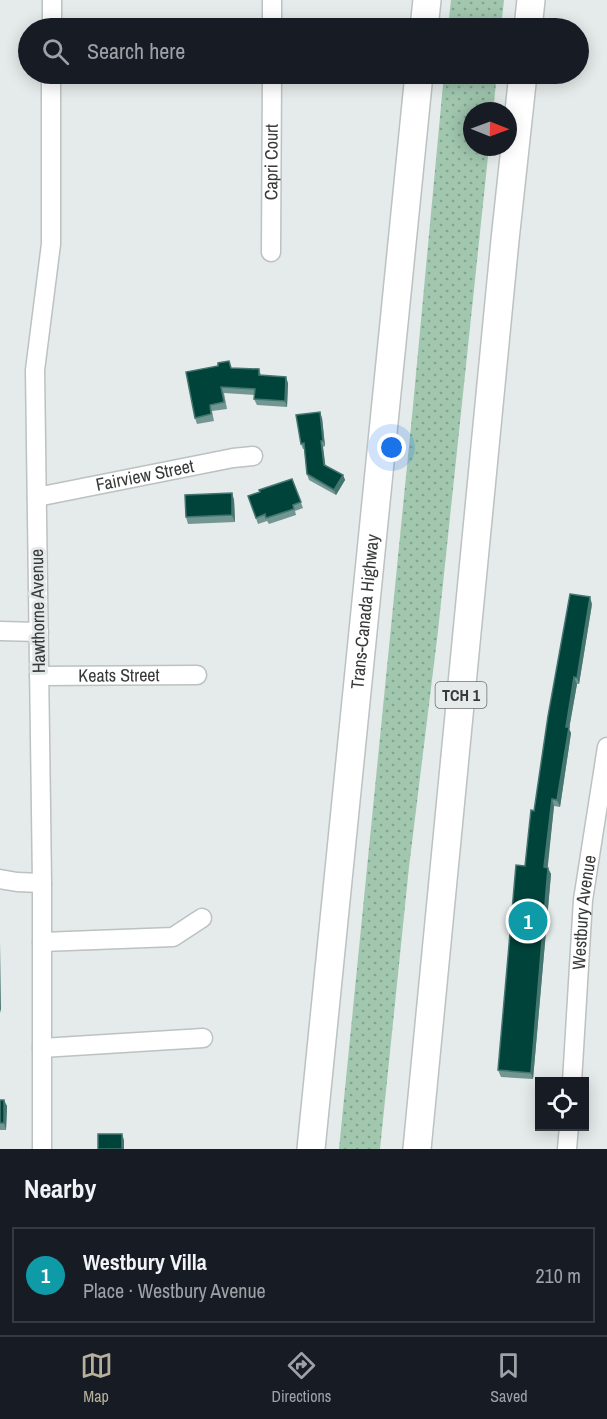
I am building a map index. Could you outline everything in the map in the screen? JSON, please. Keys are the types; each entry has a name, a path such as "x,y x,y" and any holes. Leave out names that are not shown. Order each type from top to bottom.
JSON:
{"highway":[{"path":"425,18 427,0"},
{"path":"529,18 531,0"},
{"name":"Trans-Canada Highway","path":"311,1149 418,84"},
{"name":"TCH 1","path":"417,1149 522,84"},
{"path":"306,1149 318,1075"}],"street":[{"path":"52,0 52,18"},
{"path":"272,0 272,18"},
{"name":"Hawthorne Avenue","path":"42,1149 42,883 35,370 51,244 51,84"},
{"name":"Capri Court","path":"271,252 272,84"},
{"name":"Fairview Street","path":"37,497 253,456"},
{"path":"0,631 39,632"},
{"name":"Keats Street","path":"39,676 197,675"},
{"name":"Westbury Avenue","path":"572,1077 583,900 607,747"},
{"path":"0,879 42,883"},
{"path":"42,942 173,937 202,918"},
{"path":"42,1048 203,1038"},
{"path":"567,1149 569,1131"}],"green space":[{"path":"451,0 504,0 502,18 449,18"},
{"path":"443,84 496,84 494,102 463,102 463,156 488,156 380,1149 339,1149"}],"building":[{"path":"229,361 231,368 259,369 259,375 286,377 285,401 254,399 255,389 221,387 224,402 210,405 211,414 195,418 186,372 218,366 218,363"},
{"path":"320,412 324,465 343,475 334,490 307,474 304,443 301,444 296,415"},
{"path":"292,479 301,502 293,505 294,509 266,518 265,514 256,518 248,496"},
{"path":"232,493 232,515 186,517 185,495"},
{"path":"570,594 590,597 577,678 574,677 566,727 569,727 557,800 552,799 544,867 548,868 531,1073 498,1070 516,865 525,866 531,810 534,811"},
{"path":"0,1100 4,1100 4,1123 0,1123"},
{"path":"98,1134 122,1134 122,1149 98,1149"}],"place":[{"name":"Westbury Villa","path":"528,921"}]}
